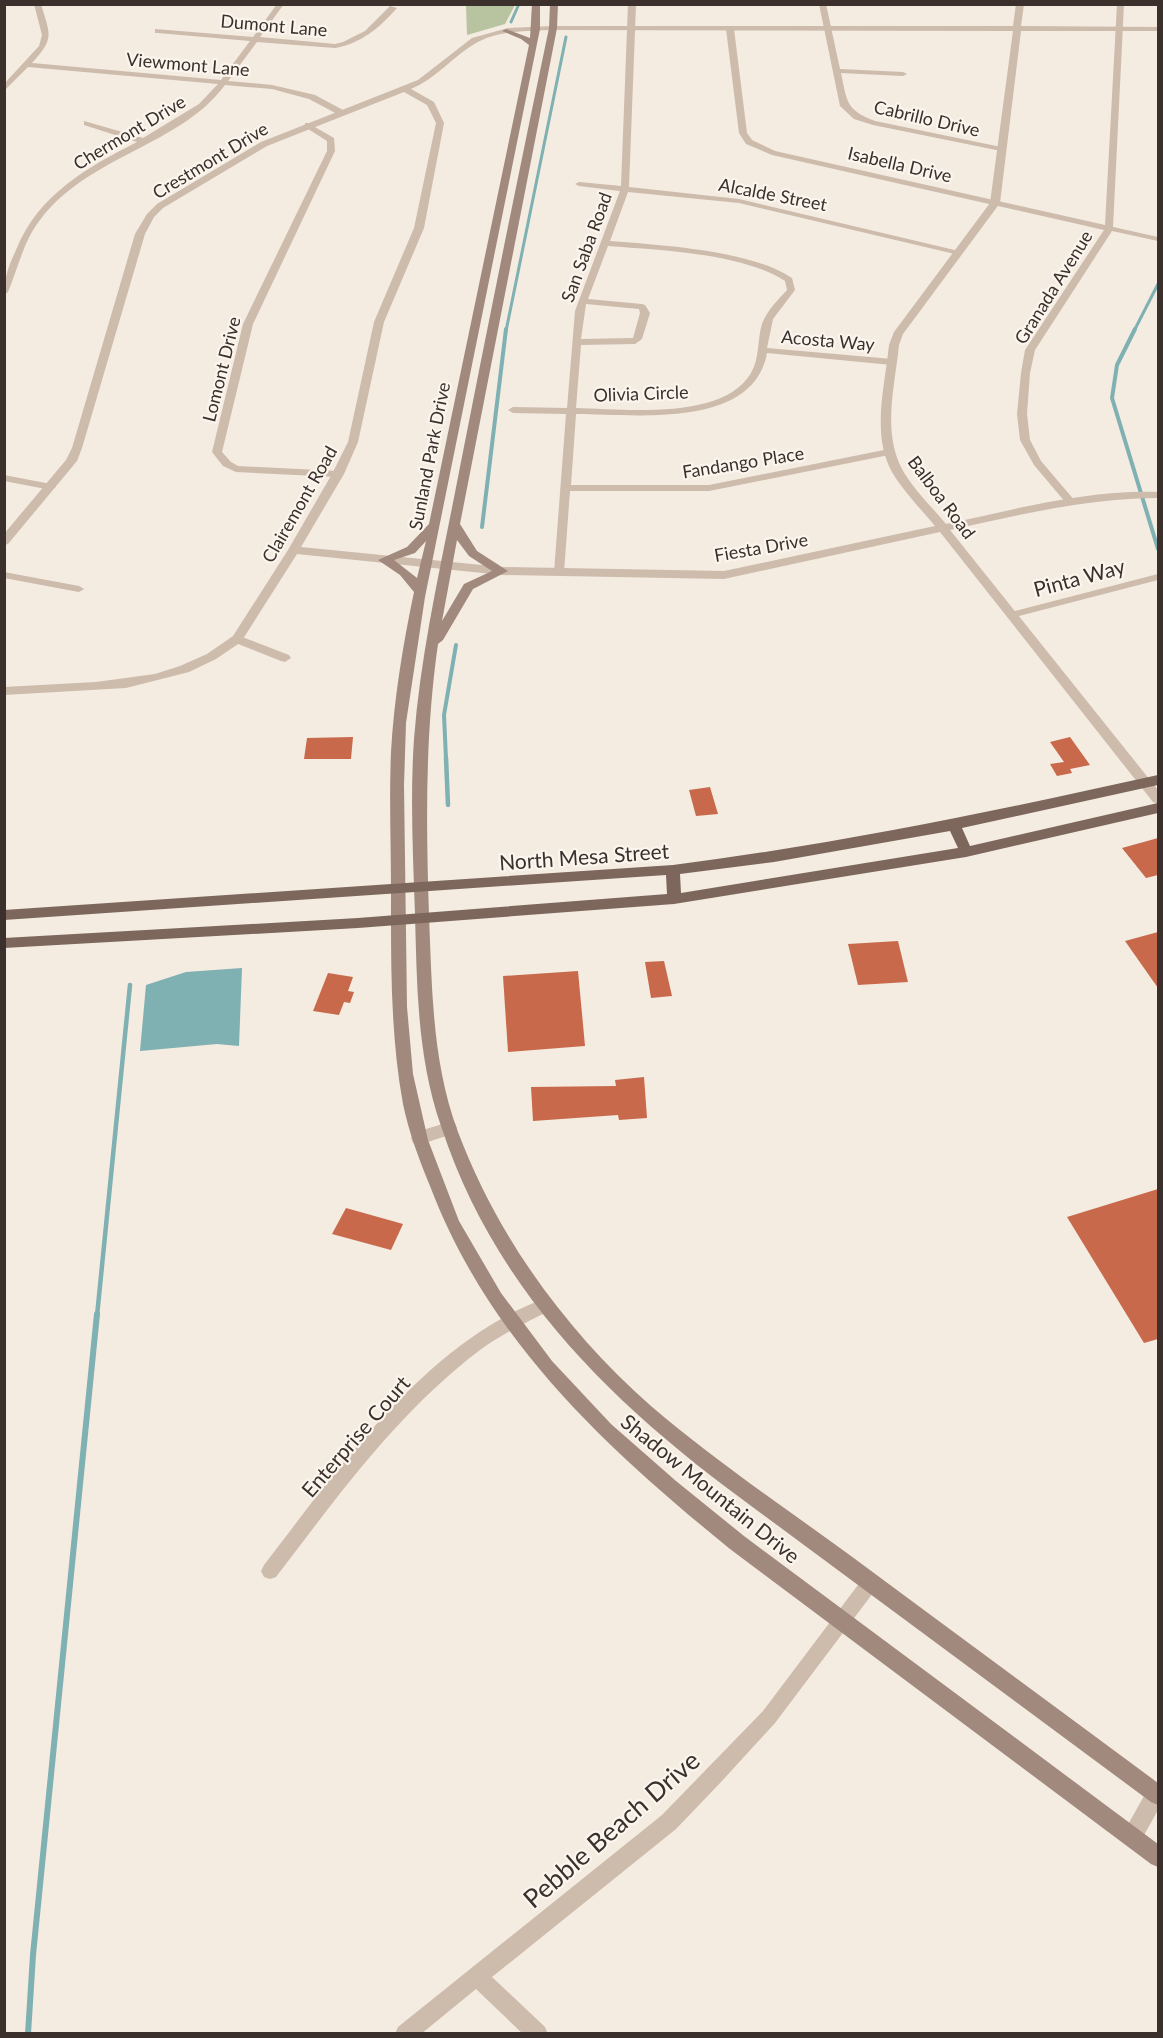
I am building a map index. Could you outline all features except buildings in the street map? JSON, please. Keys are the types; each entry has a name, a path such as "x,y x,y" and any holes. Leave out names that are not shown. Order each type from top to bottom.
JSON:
{"main road":[{"name":"Sunland Park Drive","path":"398,920 399,735 419,590 427,564 536,29 536,4"},
{"name":"Sunland Park Drive","path":"422,918 418,818 421,735 433,647 509,237 553,28 554,4"},
{"path":"506,31 524,37 532,44"},
{"path":"455,524 464,546 472,555 502,571"},
{"path":"384,560 413,549 434,526"},
{"path":"384,560 406,572 419,590"},
{"path":"433,647 468,588 474,582 502,571"},
{"path":"399,735 421,735"},
{"name":"North Mesa Street","path":"4,915 421,889 673,870 774,857 954,825 1152,781"},
{"path":"4,943 398,920 675,899 966,852 1158,808"},
{"path":"954,825 966,852"},
{"path":"673,870 675,899"},
{"name":"Shadow Mountain Drive","path":"422,918 428,1038 436,1086 449,1128 487,1214 519,1268 546,1305 591,1358 654,1419 704,1460 1157,1794"},
{"name":"Shadow Mountain Drive","path":"398,920 403,1057 419,1138 433,1179 453,1223 488,1286 512,1322 575,1401 624,1450 670,1490 1158,1857"}],"street":[{"path":"4,89 43,47 46,35 37,4"},
{"name":"Chermont Drive","path":"4,292 27,232 45,207 84,175 191,114 213,96 281,4"},
{"name":"San Saba Road","path":"559,572 579,311 625,188 633,29 632,4"},
{"name":"Cabrillo Drive","path":"822,4 844,106 857,117 873,123 1003,150"},
{"name":"Balboa Road","path":"1020,4 995,203 898,334 892,362 885,433 889,452 898,472 1011,615 1152,781 1158,800"},
{"name":"Granada Avenue","path":"1070,501 1029,451 1024,432 1024,371 1030,350 1109,229 1121,4"},
{"name":"Dumont Lane","path":"158,31 335,46 351,44 364,36 393,8"},
{"name":"Crestmont Drive","path":"4,542 71,461 77,448 143,225 160,206 264,144 308,125 406,89 441,70 475,40 506,31 553,28 1158,29"},
{"name":"Isabella Drive","path":"730,29 743,133 749,142 772,153 1158,239"},
{"name":"Viewmont Lane","path":"27,65 290,90 312,97 342,113"},
{"path":"837,71 903,74"},
{"name":"Clairemont Road","path":"4,691 149,681 194,666 224,650 237,639 294,550 338,474 353,442 379,322 419,228 440,123 431,104 406,89"},
{"path":"87,123 143,141"},
{"name":"Lomont Drive","path":"308,125 331,140 331,151 248,324 217,452 227,464 236,469 338,474"},
{"name":"Alcalde Street","path":"579,184 739,201 959,252"},
{"name":"Olivia Circle","path":"513,410 665,412 709,405 737,392 756,372 767,323 791,290 789,280 781,274 734,260 688,250 606,243"},
{"path":"577,342 632,342 637,339 645,313 642,308 633,305 583,301"},
{"name":"Acosta Way","path":"762,351 892,362"},
{"name":"Fandango Place","path":"566,488 709,488 889,452"},
{"path":"4,478 51,487"},
{"name":"Fiesta Drive","path":"294,550 502,571 724,575 1070,501 1158,495"},
{"path":"4,575 79,589"},
{"name":"Pinta Way","path":"1011,615 1157,577"},
{"path":"237,639 285,658"},
{"path":"419,1138 449,1128"},
{"name":"Enterprise Court","path":"270,1571 365,1449 420,1390 476,1344 546,1305"},
{"name":"Pebble Beach Drive","path":"405,2034 669,1822 769,1717 870,1583"},
{"path":"1132,1837 1157,1794"},
{"path":"478,1977 538,2034"}],"green space":[{"path":"294,4 515,5 505,24 467,35 466,6"}],"water":[{"path":"242,968 239,1046 217,1044 140,1051 146,985 186,972"}],"waterway":[{"path":"511,22 519,4"},
{"path":"506,331 566,37"},
{"path":"1134,331 1158,284"},
{"path":"482,527 506,329"},
{"path":"1134,331 1117,365 1112,398 1158,549"},
{"path":"446,759 444,715 456,645"},
{"path":"446,758 448,805"},
{"path":"97,1316 130,985"},
{"path":"28,2034 33,1955 97,1314"}]}
